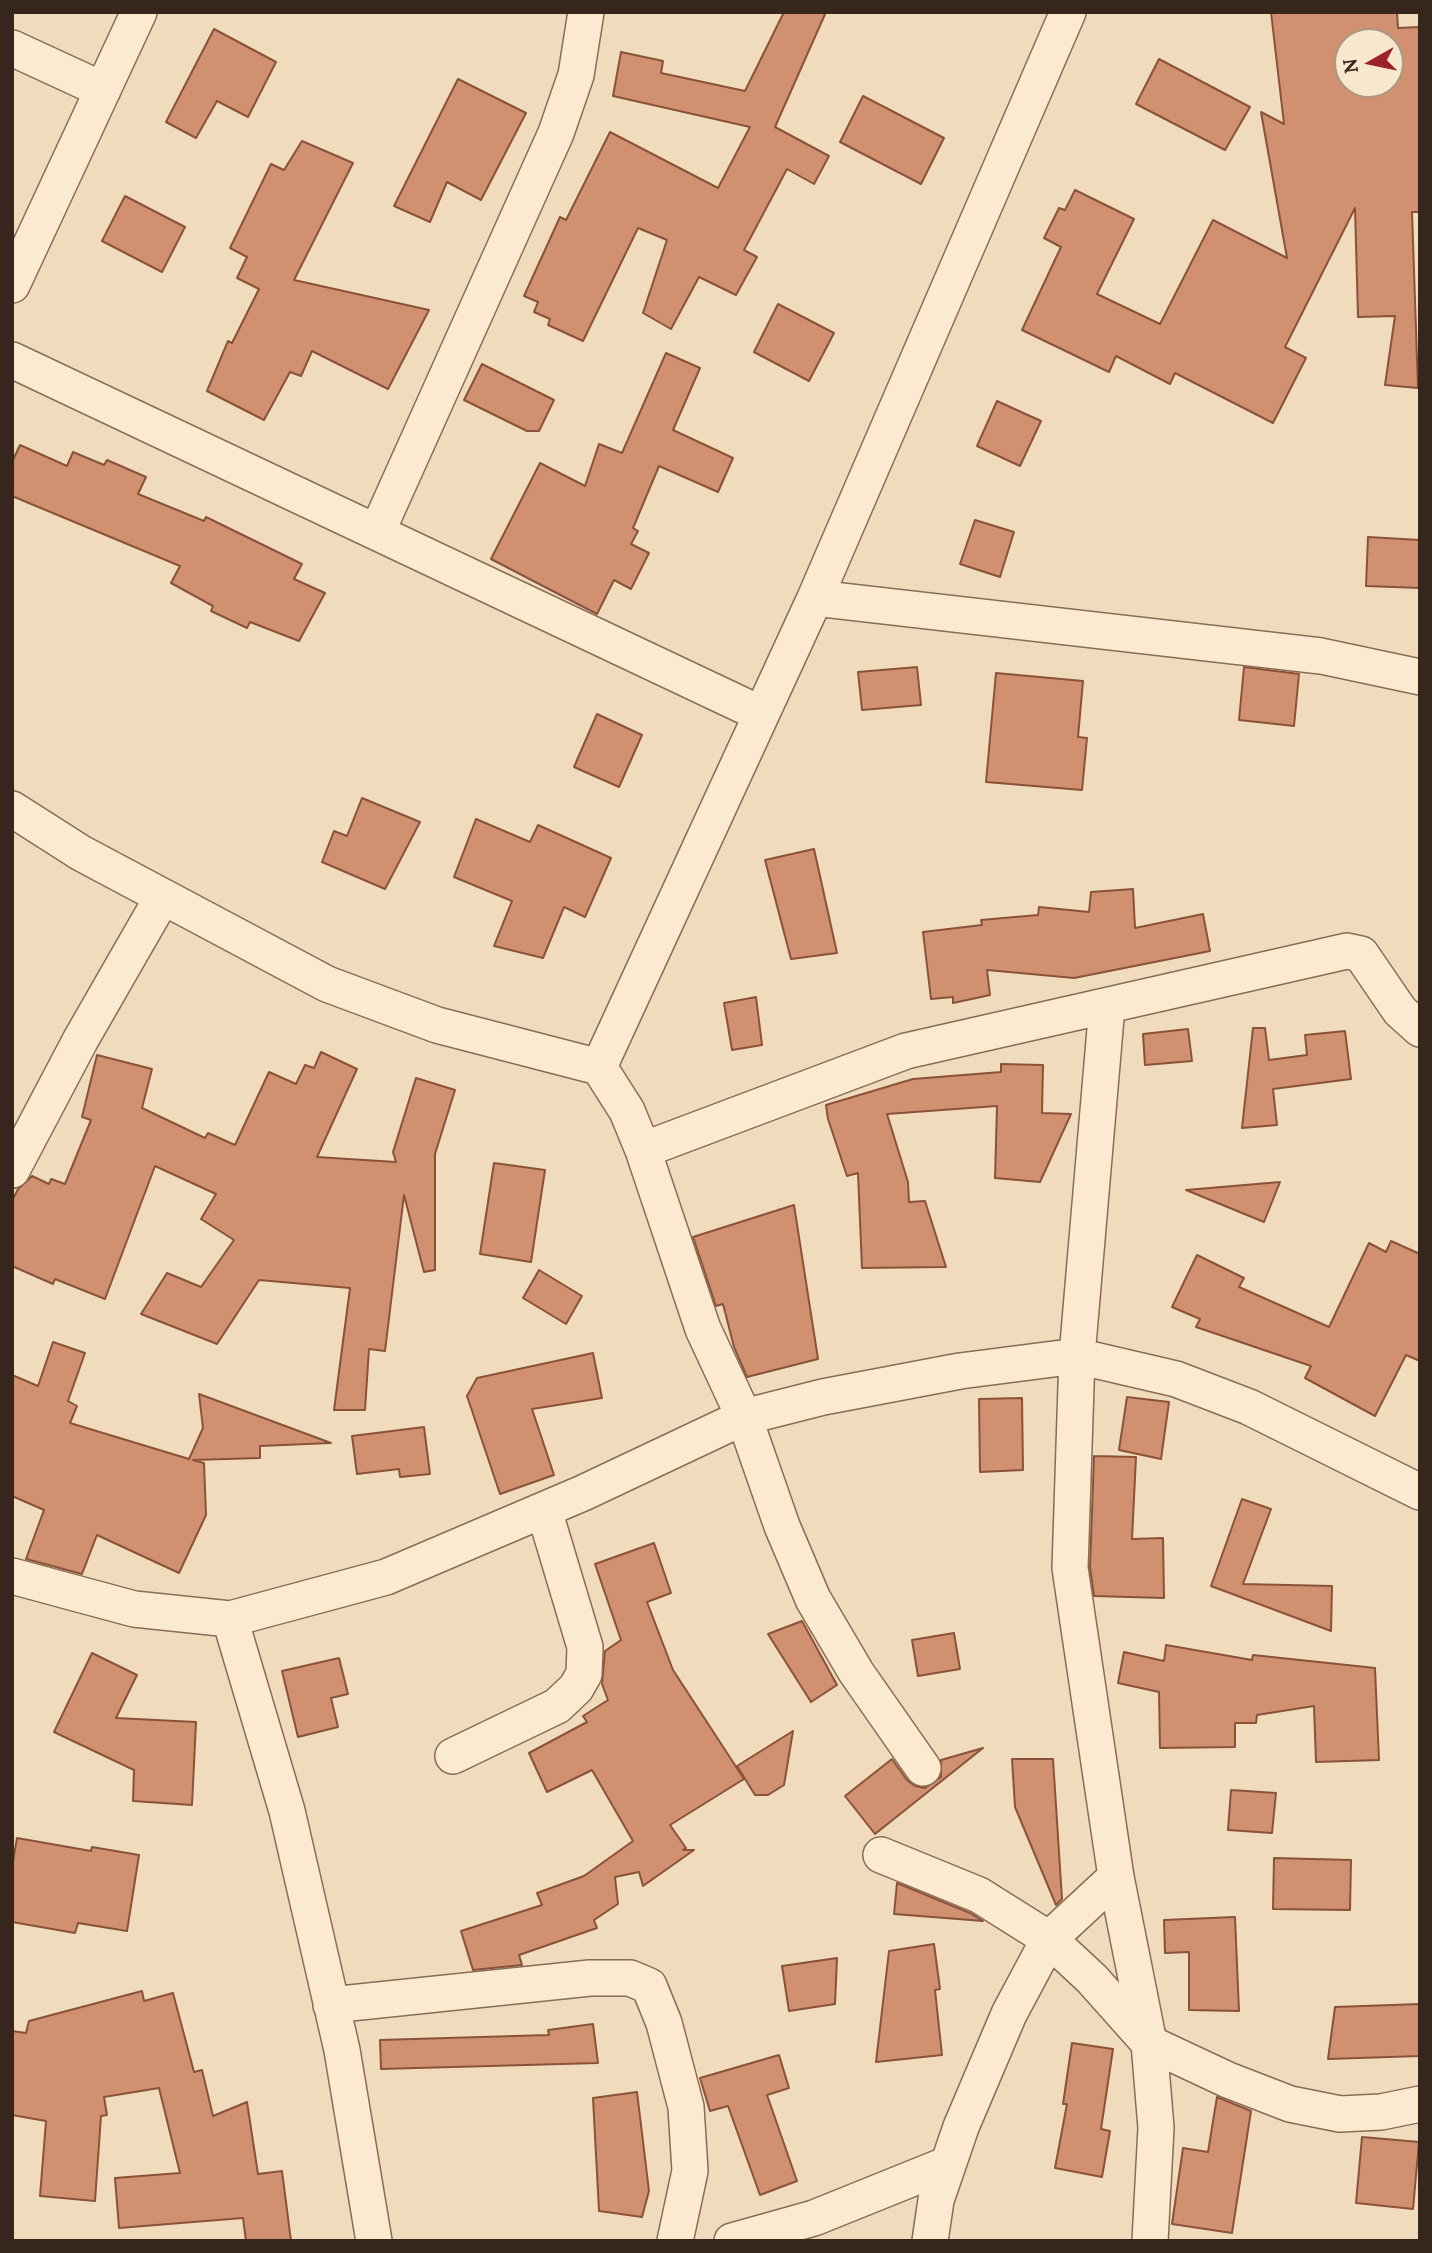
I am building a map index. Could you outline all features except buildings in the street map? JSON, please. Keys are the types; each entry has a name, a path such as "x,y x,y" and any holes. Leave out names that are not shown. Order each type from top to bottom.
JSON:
{"street":[{"path":"12,285 139,12"},
{"path":"377,532 556,133 576,75 586,12"},
{"path":"599,1067 815,598 1068,12"},
{"path":"12,48 103,90"},
{"path":"12,360 760,713"},
{"path":"815,598 1321,656 1420,677"},
{"path":"12,809 81,853 327,984 437,1026 599,1067 627,1111 643,1150 703,1329 744,1417 782,1526 813,1599 856,1672 923,1768"},
{"path":"12,1170 81,1039 162,898"},
{"path":"643,1150 906,1051 1347,951 1361,954 1400,1011 1420,1029"},
{"path":"1107,1006 1077,1356 1070,1569 1116,1877 1149,2043 1156,2128 1150,2241"},
{"path":"12,1576 134,1609 230,1619 386,1577 544,1510 744,1417 823,1397 960,1371 1077,1356 1176,1379 1248,1406 1420,1492"},
{"path":"453,1756 557,1706 576,1688 584,1674 585,1647 544,1510"},
{"path":"230,1619 287,1811 331,2005 374,2241"},
{"path":"881,1855 979,1895 1049,1939 1092,1979 1149,2043 1228,2080 1290,2104 1340,2114 1381,2112 1420,2104"},
{"path":"930,2241 936,2200 948,2164 1009,2014 1049,1939 1116,1877"},
{"path":"331,2005 590,1978 630,1978 649,1986 664,2022 686,2108 690,2171 675,2241"},
{"path":"732,2241 814,2218 948,2164"}]}
